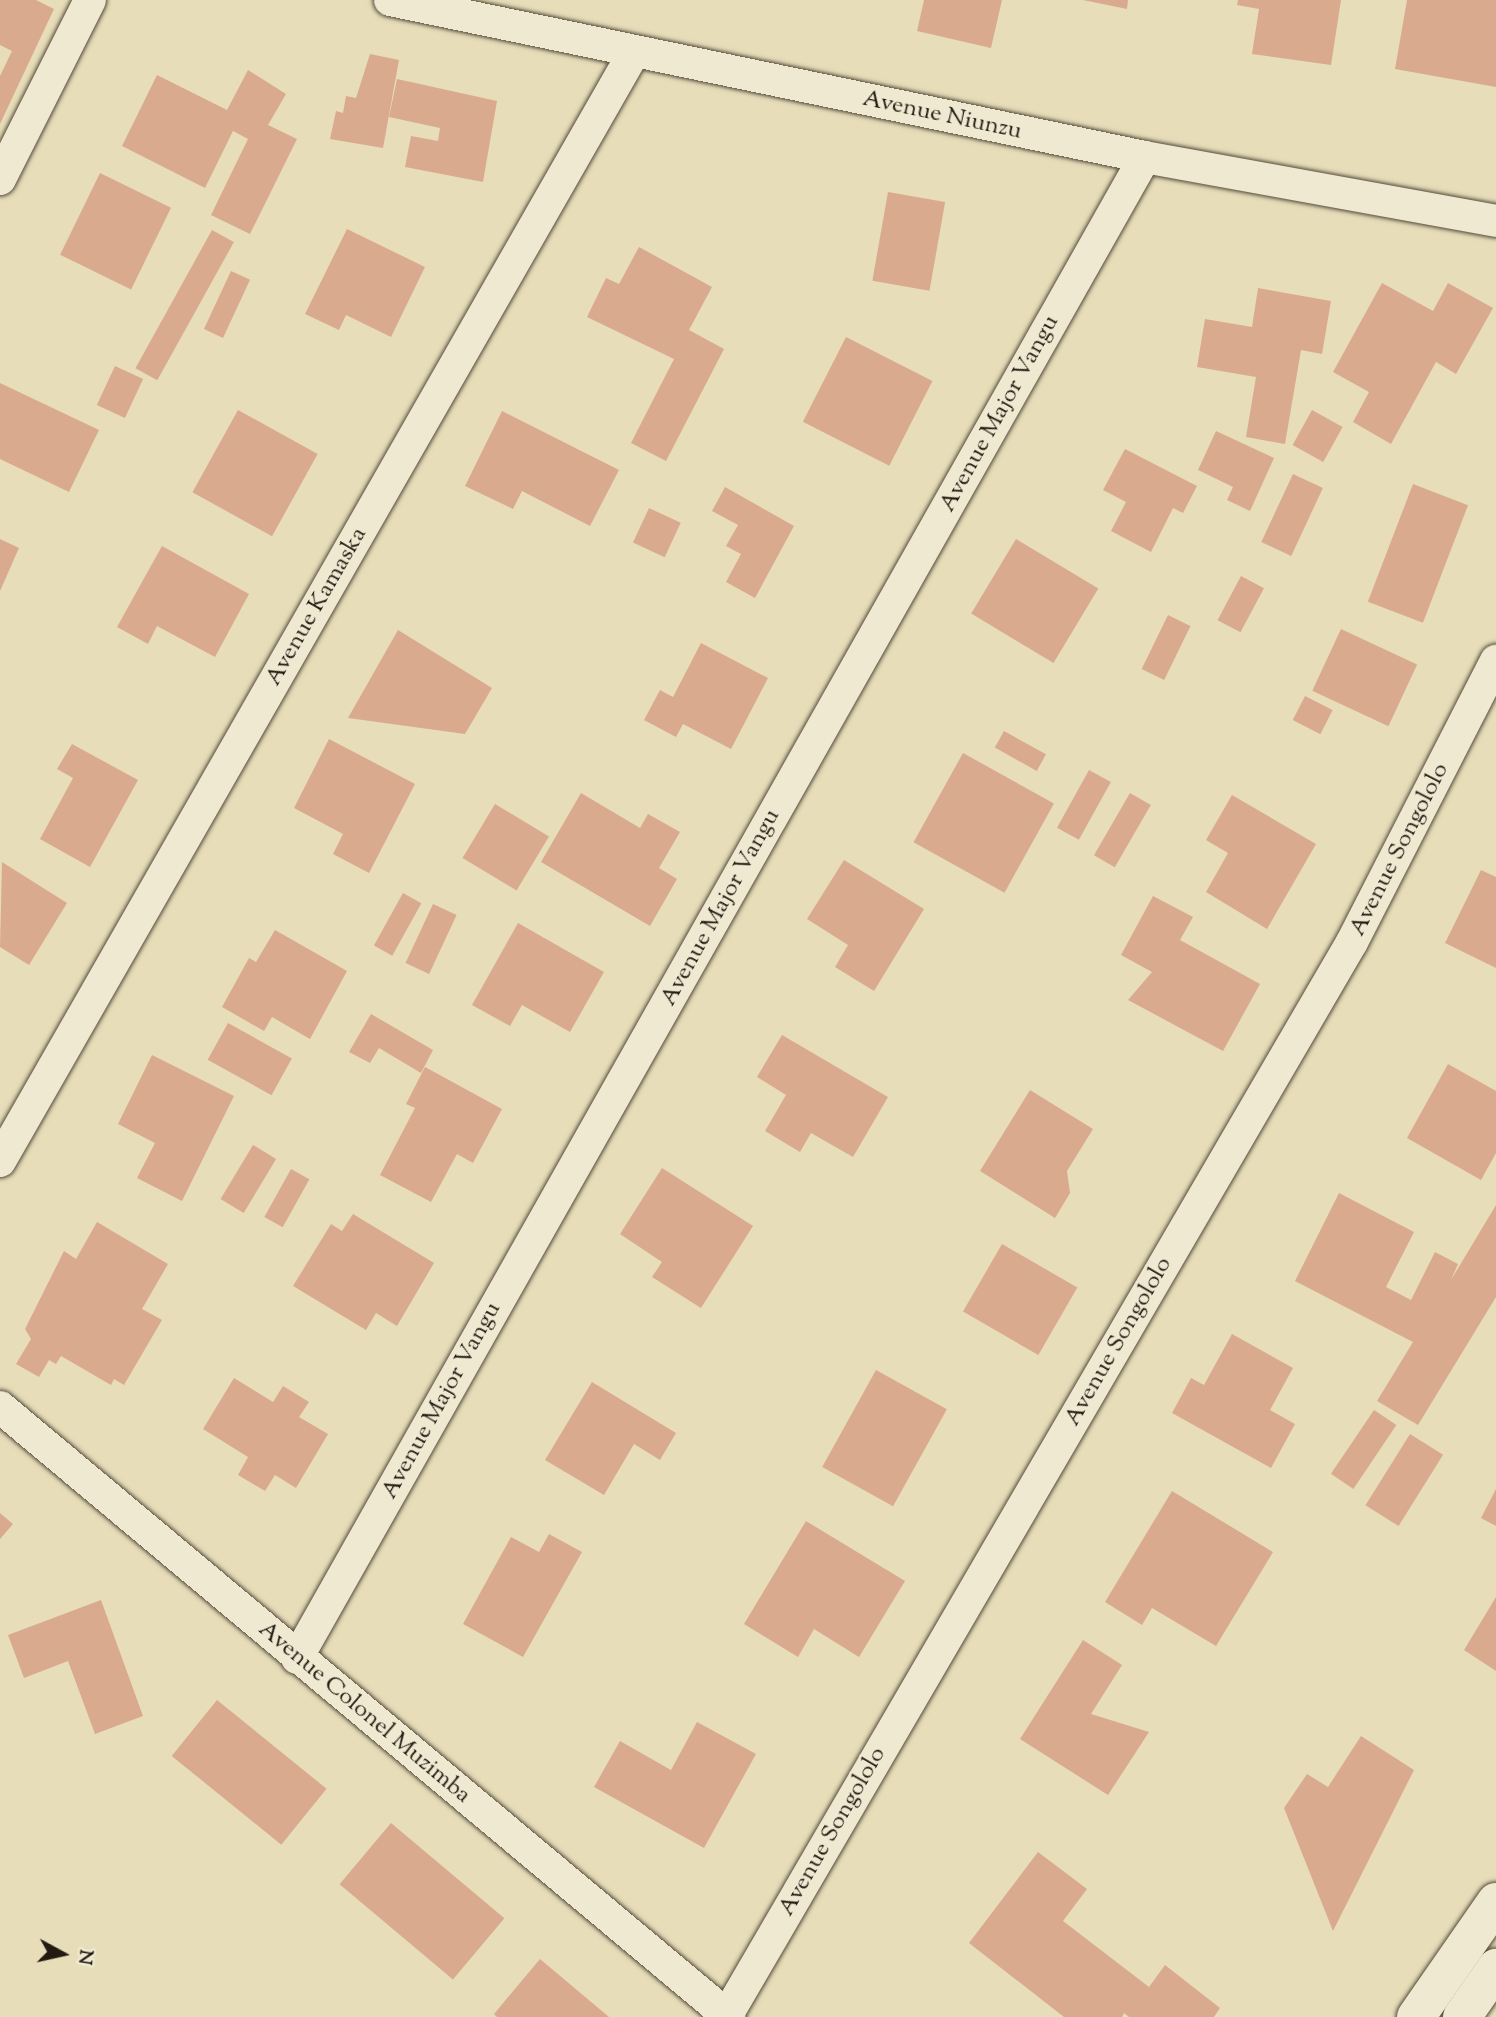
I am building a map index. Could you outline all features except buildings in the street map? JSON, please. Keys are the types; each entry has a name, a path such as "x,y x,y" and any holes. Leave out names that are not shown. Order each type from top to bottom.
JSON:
{"main road":[{"path":"1416,2017 1496,1902"},
{"path":"1462,2017 1496,1968"}],"street":[{"path":"0,179 90,0"},
{"name":"Avenue Niunzu","path":"390,0 1145,157 1496,221"},
{"name":"Avenue Kamaska","path":"0,1161 634,52"},
{"name":"Avenue Major Vangu","path":"297,1658 1145,157"},
{"name":"Avenue Songololo","path":"728,2016 1352,942 1496,661"},
{"name":"Avenue Colonel Muzimba","path":"0,1407 728,2016"}]}
